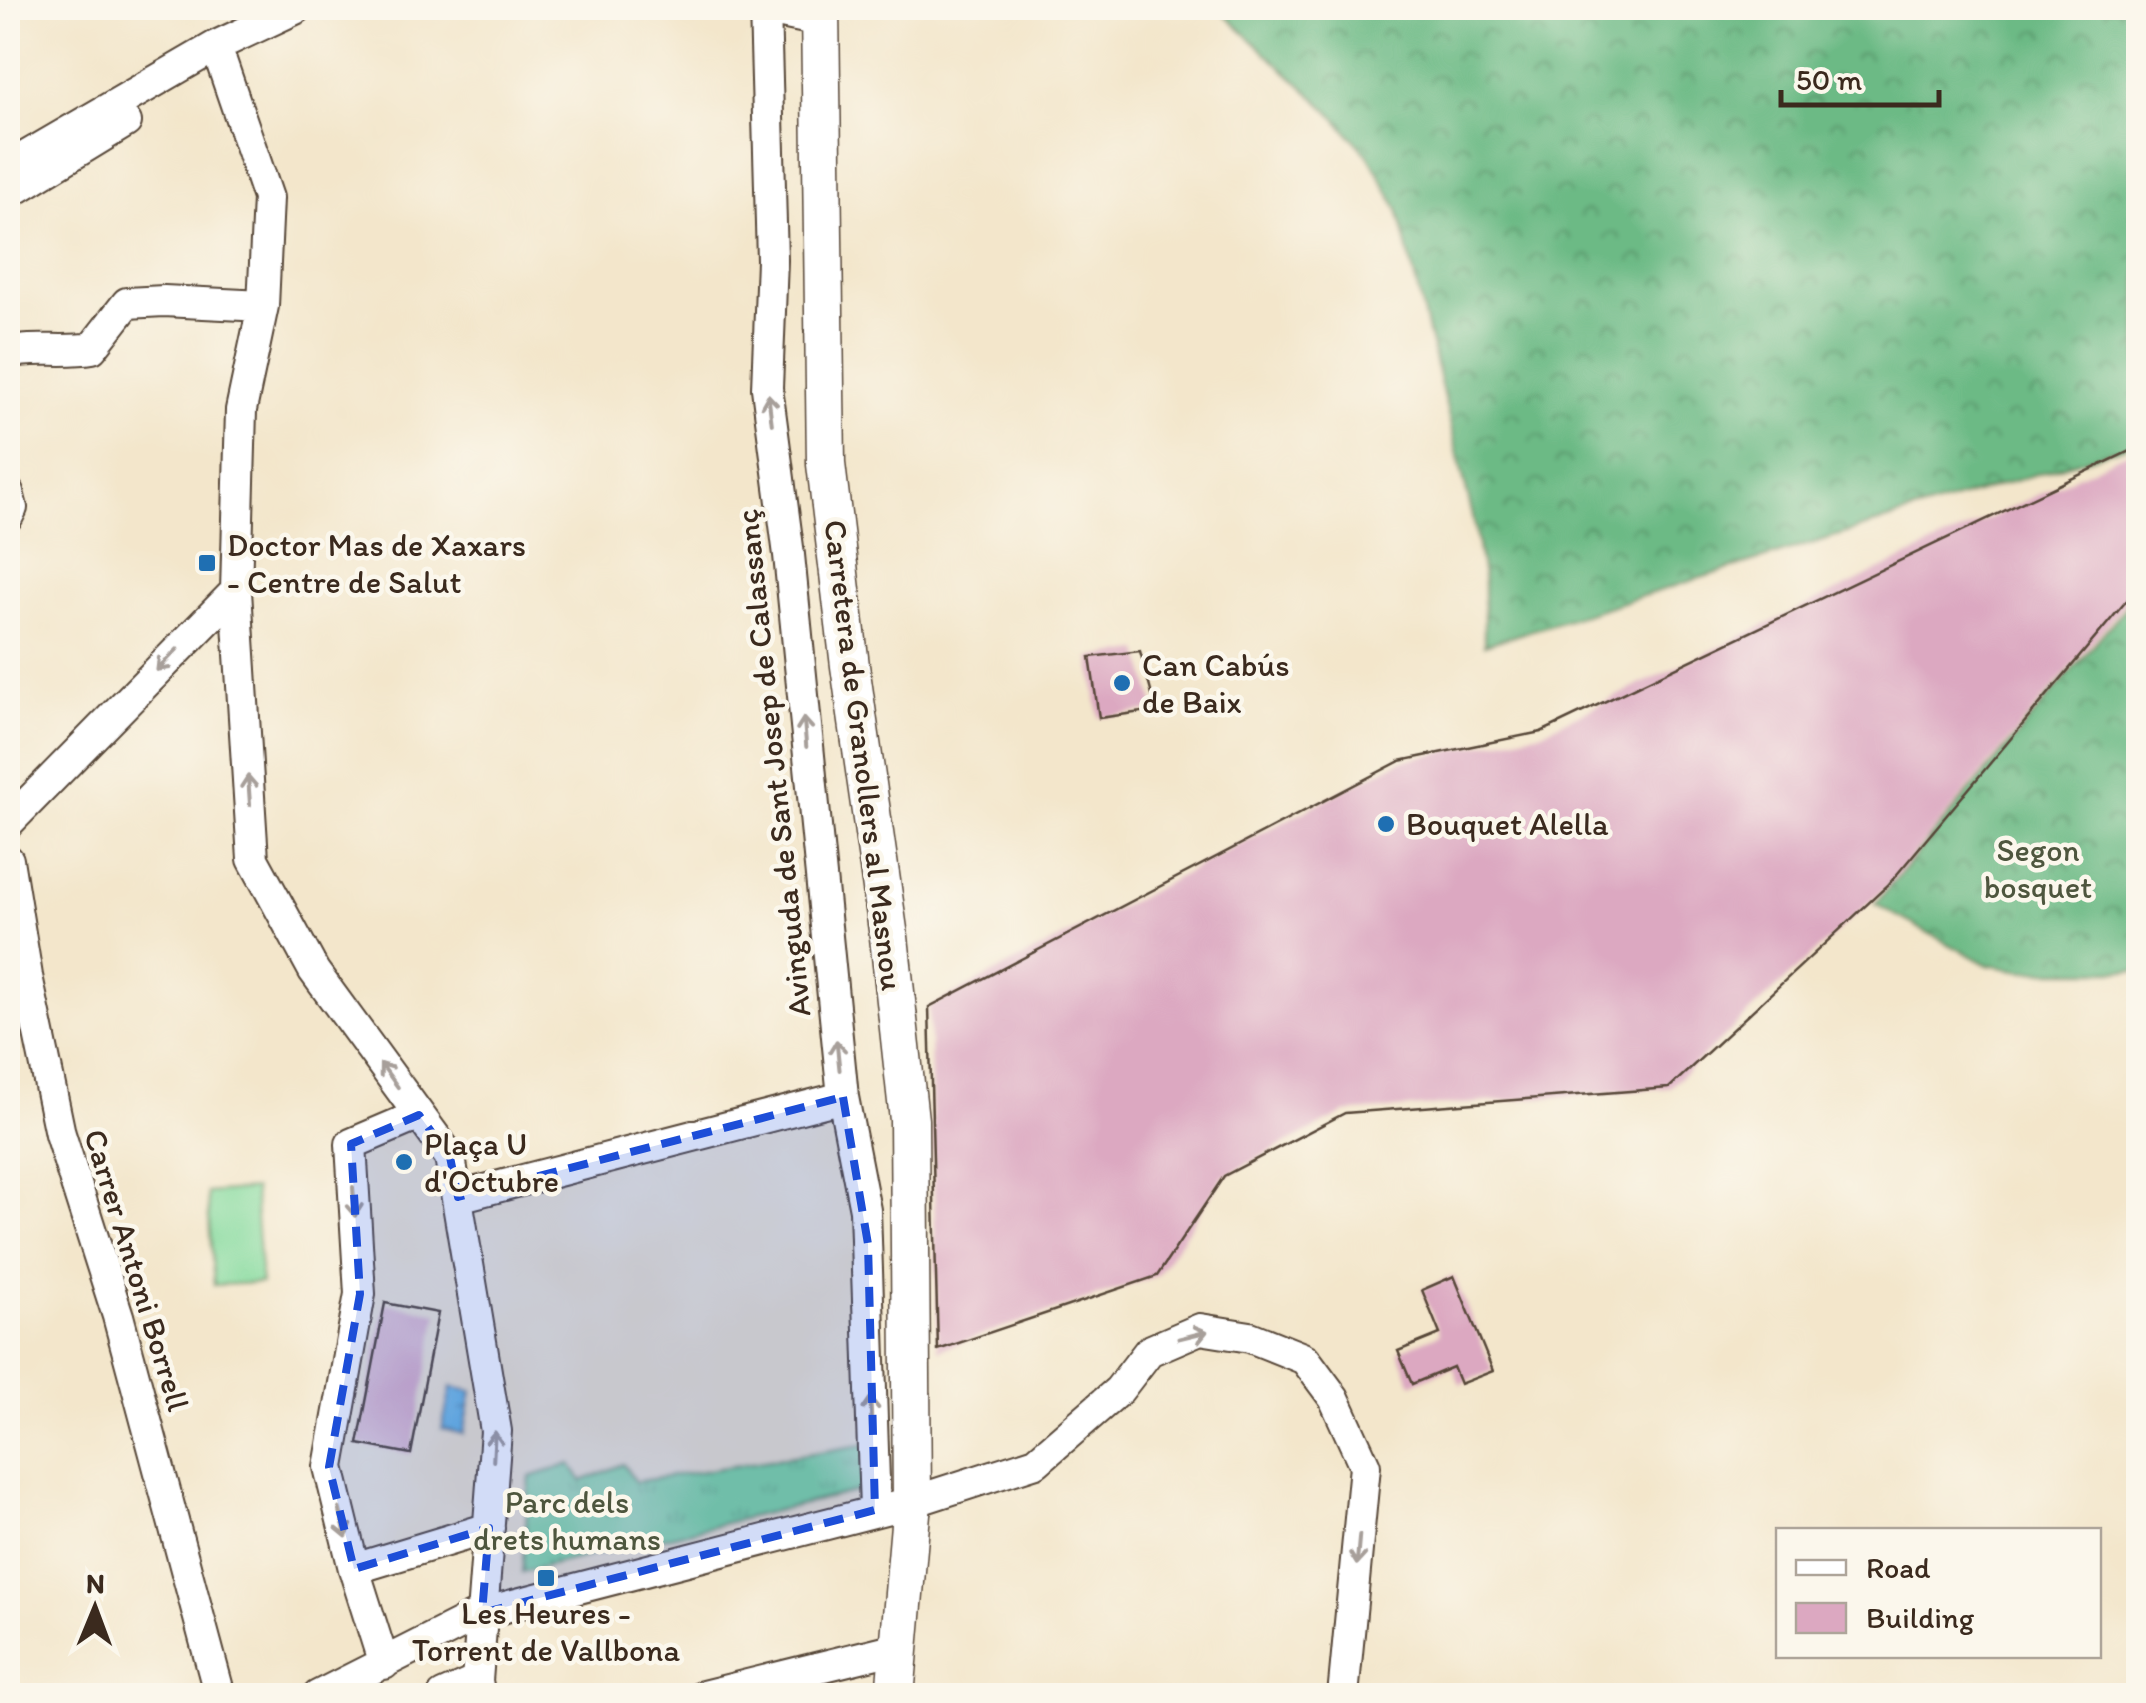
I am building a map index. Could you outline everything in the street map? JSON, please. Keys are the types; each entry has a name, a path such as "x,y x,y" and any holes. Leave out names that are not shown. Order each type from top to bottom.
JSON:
{"main road":[{"name":"Carretera de Granollers al Masnou","path":"820,14 826,464 889,937 909,1120 894,1506 901,1647 895,1696"}],"street":[{"path":"8,194 297,8"},
{"path":"763,8 820,14"},
{"name":"Avinguda de Sant Josep de Calassanç","path":"763,8 772,260 768,388 789,555 842,1097 862,1180 894,1506"},
{"path":"8,167 219,55"},
{"path":"219,55 268,198 263,306 242,410 236,590 254,859 314,971 450,1157 496,1430 478,1688 443,1696"},
{"path":"8,353 22,349 64,353 92,348 127,303 263,306"},
{"path":"8,492 12,508 8,516"},
{"path":"8,823 236,590"},
{"name":"Carrer Antoni Borrell","path":"8,860 26,976 60,1134 118,1316 220,1696"},
{"path":"458,1197 842,1097"},
{"path":"384,1664 354,1569 329,1467 360,1294 350,1144 419,1115"},
{"path":"318,1696 482,1613 894,1506 1036,1462 1119,1390 1149,1350 1200,1329 1250,1337 1305,1359 1334,1398 1365,1466 1343,1696"},
{"path":"354,1569 489,1528"},
{"path":"703,1696 901,1647"}],"highlighted area":[{"path":"843,1097 868,1244 875,1510 482,1613 489,1528 354,1569 329,1467 360,1294 351,1144 419,1115 450,1157 458,1197"}],"green space":[{"path":"1217,8 2138,8 2138,439 2124,447 1484,645 1484,583 1474,521 1398,209 1368,155 1327,109"},
{"name":"Segon bosquet","path":"2138,592 2138,971 2023,971 1988,965 1875,904"},
{"path":"254,1189 261,1283 214,1285 207,1193"},
{"name":"Parc dels drets humans","path":"868,1444 870,1488 522,1572 530,1477 571,1464 582,1481 623,1464 635,1482"}],"water":[{"path":"451,1387 472,1391 464,1434 442,1429"}],"building":[{"path":"2138,447 2138,587 1888,885 1669,1088 1345,1113 1224,1176 1157,1276 938,1350 929,1007 1400,761 1541,732"},
{"name":"Can Cabús de Baix","path":"1140,651 1156,710 1099,718 1090,657"},
{"path":"1454,1276 1493,1371 1460,1384 1453,1367 1412,1384 1398,1351 1440,1334 1422,1290"},
{"path":"385,1303 438,1313 411,1454 358,1444"}],"place":[{"name":"Doctor Mas de Xaxars - Centre de Salut","path":"207,563"},
{"name":"Can Cabús de Baix","path":"1122,683"},
{"name":"Bouquet Alella","path":"1386,824"},
{"name":"Plaça U d'Octubre","path":"404,1162"},
{"name":"Les Heures - Torrent de Vallbona","path":"546,1578"}]}
